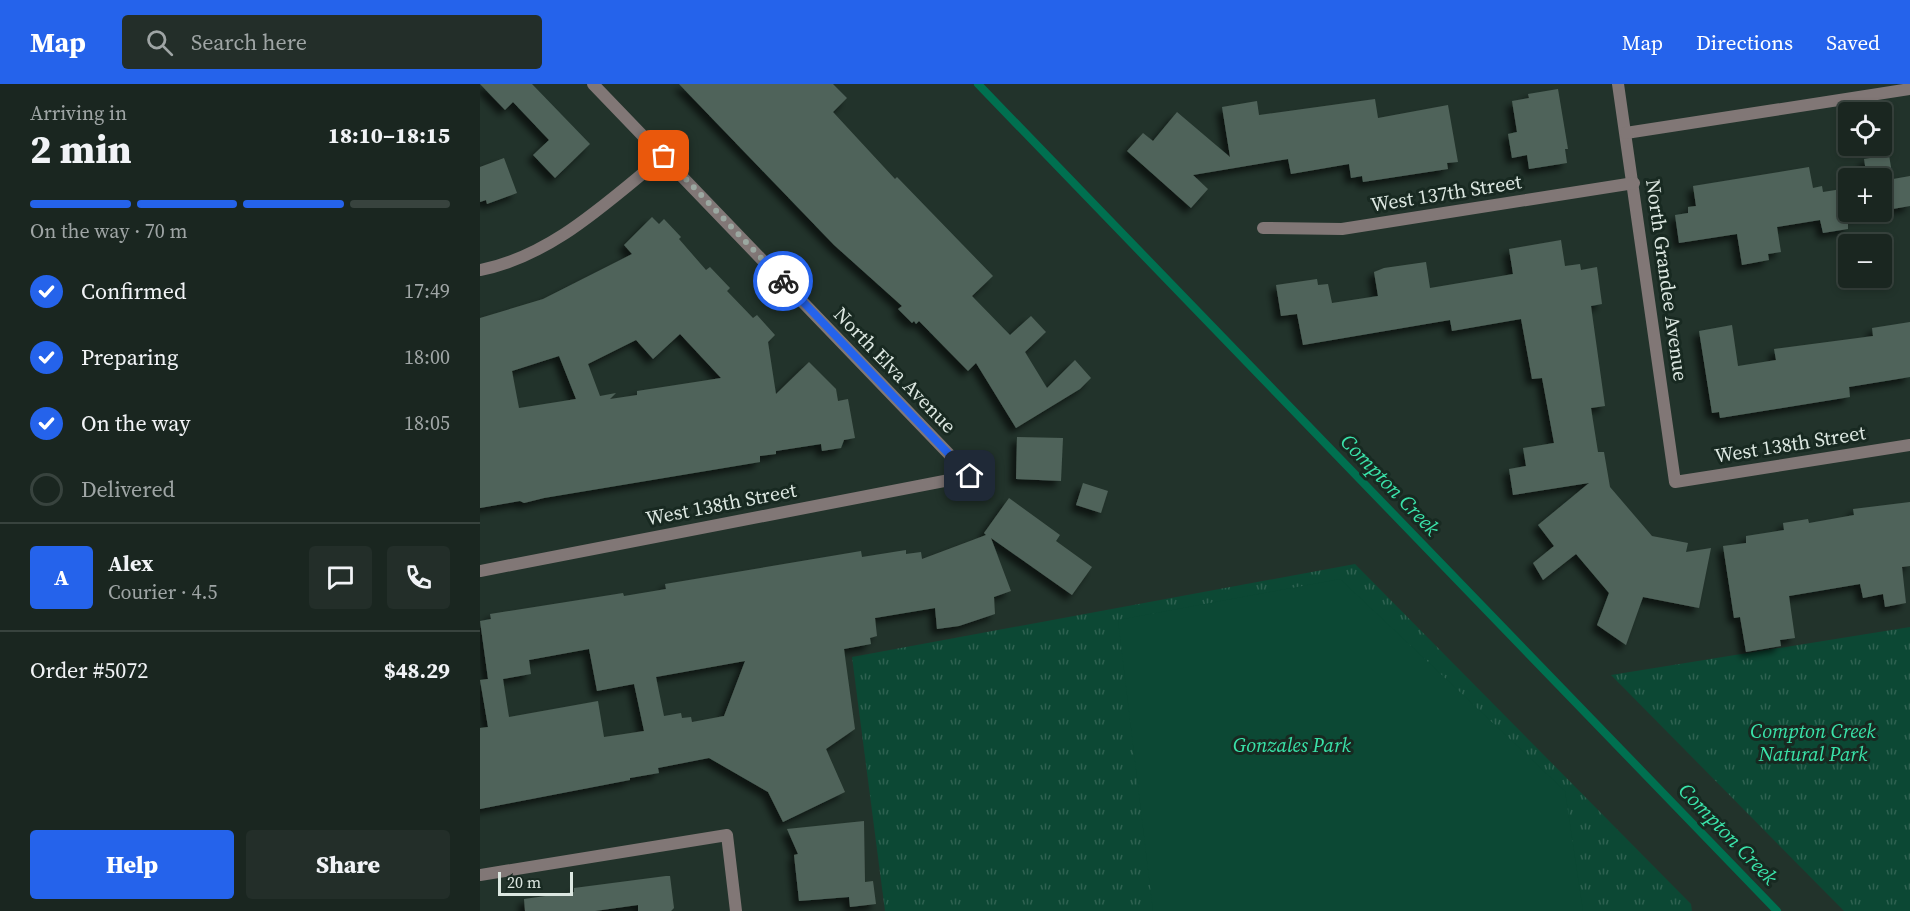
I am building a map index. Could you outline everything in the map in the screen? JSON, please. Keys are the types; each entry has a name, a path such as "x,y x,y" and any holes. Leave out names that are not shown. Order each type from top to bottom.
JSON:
{"street":[{"name":"North Elva Avenue","path":"593,84 970,476"},
{"name":"North Grandee Avenue","path":"1618,84 1676,482"},
{"path":"1626,133 1910,89"},
{"path":"480,270 503,265 565,235 664,156"},
{"name":"West 137th Street","path":"1263,228 1342,229 1634,183"},
{"name":"West 138th Street","path":"1676,482 1910,445"},
{"name":"West 138th Street","path":"480,571 970,476"},
{"path":"480,875 727,835 736,911"}],"green space":[{"name":"Gonzales Park","path":"1355,564 1691,904 1692,911 885,911 852,657"},
{"path":"1340,579 1565,791 1583,911 1153,911 1118,620"},
{"name":"Compton Creek Natural Park","path":"1910,627 1910,911 1844,911 1611,675"}],"building":[{"path":"480,84 532,84 590,144 555,178 533,155 549,140 513,102 505,110"},
{"path":"679,84 833,84 847,98 833,112 895,179 897,177 993,276 972,296 1010,335 1031,316 1046,332 1025,352 1047,388 1075,360 1091,378 1080,389 1016,428 976,363 968,371 919,321 916,324 914,321 912,323 898,309 902,306 834,245"},
{"path":"1558,89 1568,149 1565,149 1567,163 1529,169 1527,155 1512,158 1508,134 1517,132 1512,101 1529,98 1528,94"},
{"path":"1375,99 1378,118 1448,105 1458,162 1447,163 1448,169 1363,182 1362,176 1351,178 1349,164 1291,174 1288,159 1193,175 1208,189 1191,208 1127,151 1143,133 1153,141 1177,112 1230,157 1222,107 1257,101 1259,115"},
{"path":"1889,156 1891,168 1865,168 1864,159"},
{"path":"504,158 517,193 487,204 486,200 480,202 480,167"},
{"path":"1809,167 1813,188 1822,186 1823,192 1838,190 1838,222 1848,222 1848,229 1823,233 1820,220 1777,227 1781,252 1768,254 1769,260 1742,265 1737,234 1679,243 1675,215 1688,213 1688,207 1696,206 1693,186"},
{"path":"1892,173 1893,179 1910,176 1910,206 1892,209"},
{"path":"652,217 659,224 664,219 706,270 710,267 730,288 727,291 753,318 757,315 775,335 768,342 776,394 809,362 836,389 838,401 848,399 855,438 844,440 841,448 822,451 821,444 776,451 776,454 760,456 760,462 524,503 520,501 480,508 480,318 543,299 632,254 624,245","holes":["680,334 721,378 637,391 637,395 610,399 616,393 600,396 588,364 636,340 653,359","559,356 576,399 519,408 512,371"]},
{"path":"1561,240 1565,266 1580,264 1581,270 1597,267 1602,304 1591,306 1605,406 1591,408 1598,452 1604,452 1610,487 1652,536 1688,543 1686,552 1711,548 1699,608 1643,597 1626,645 1597,625 1609,593 1576,554 1543,580 1533,563 1554,546 1538,525 1589,483 1513,495 1509,469 1526,466 1523,448 1554,443 1542,378 1532,379 1521,319 1452,331 1450,320 1303,345 1297,314 1281,316 1276,285 1317,279 1318,285 1328,284 1332,303 1378,296 1374,272 1384,268 1426,262 1430,288 1513,274 1509,249"},
{"path":"1910,322 1910,377 1849,387 1850,397 1720,418 1719,412 1712,413 1699,331 1732,325 1738,366 1776,360 1774,349 1873,336 1872,328"},
{"path":"1017,437 1063,438 1061,481 1016,479"},
{"path":"1083,483 1108,491 1101,513 1076,505"},
{"path":"1009,498 1060,535 1056,541 1092,567 1072,595 991,538 1011,591 994,597 995,614 959,626 937,629 935,608 875,618 877,636 870,638 871,644 844,649 855,729 826,749 845,792 783,822 768,792 709,758 658,768 659,773 630,778 630,780 480,809 480,728 488,727 480,680 488,679 480,621 491,619 490,614 623,593 624,596 666,589 665,584 861,551 862,557 906,550 906,554 921,552 922,559 986,535 984,533","holes":["589,649 597,691 634,684 644,731 604,737 598,701 509,717 503,679 531,674 529,660","745,661 724,716 692,722 691,717 682,718 681,713 664,716 656,677"]},
{"path":"1910,502 1910,566 1902,567 1906,603 1885,607 1883,594 1863,598 1860,584 1789,596 1795,638 1780,640 1781,646 1746,652 1740,617 1734,618 1723,546 1746,543 1746,536 1784,530 1783,523 1808,519 1809,523 1854,515 1853,509"},
{"path":"864,821 865,882 873,881 876,904 850,907 849,897 799,901 794,855 798,854 787,829"},
{"path":"670,876 674,908 671,911 638,911 638,905 595,911 525,911 524,899 574,892 574,888"}],"waterway":[{"name":"Compton Creek","path":"978,84 1777,911"}],"way so far":[{"path":"664,156 783,281"}],"route":[{"path":"783,281 970,476"}]}
